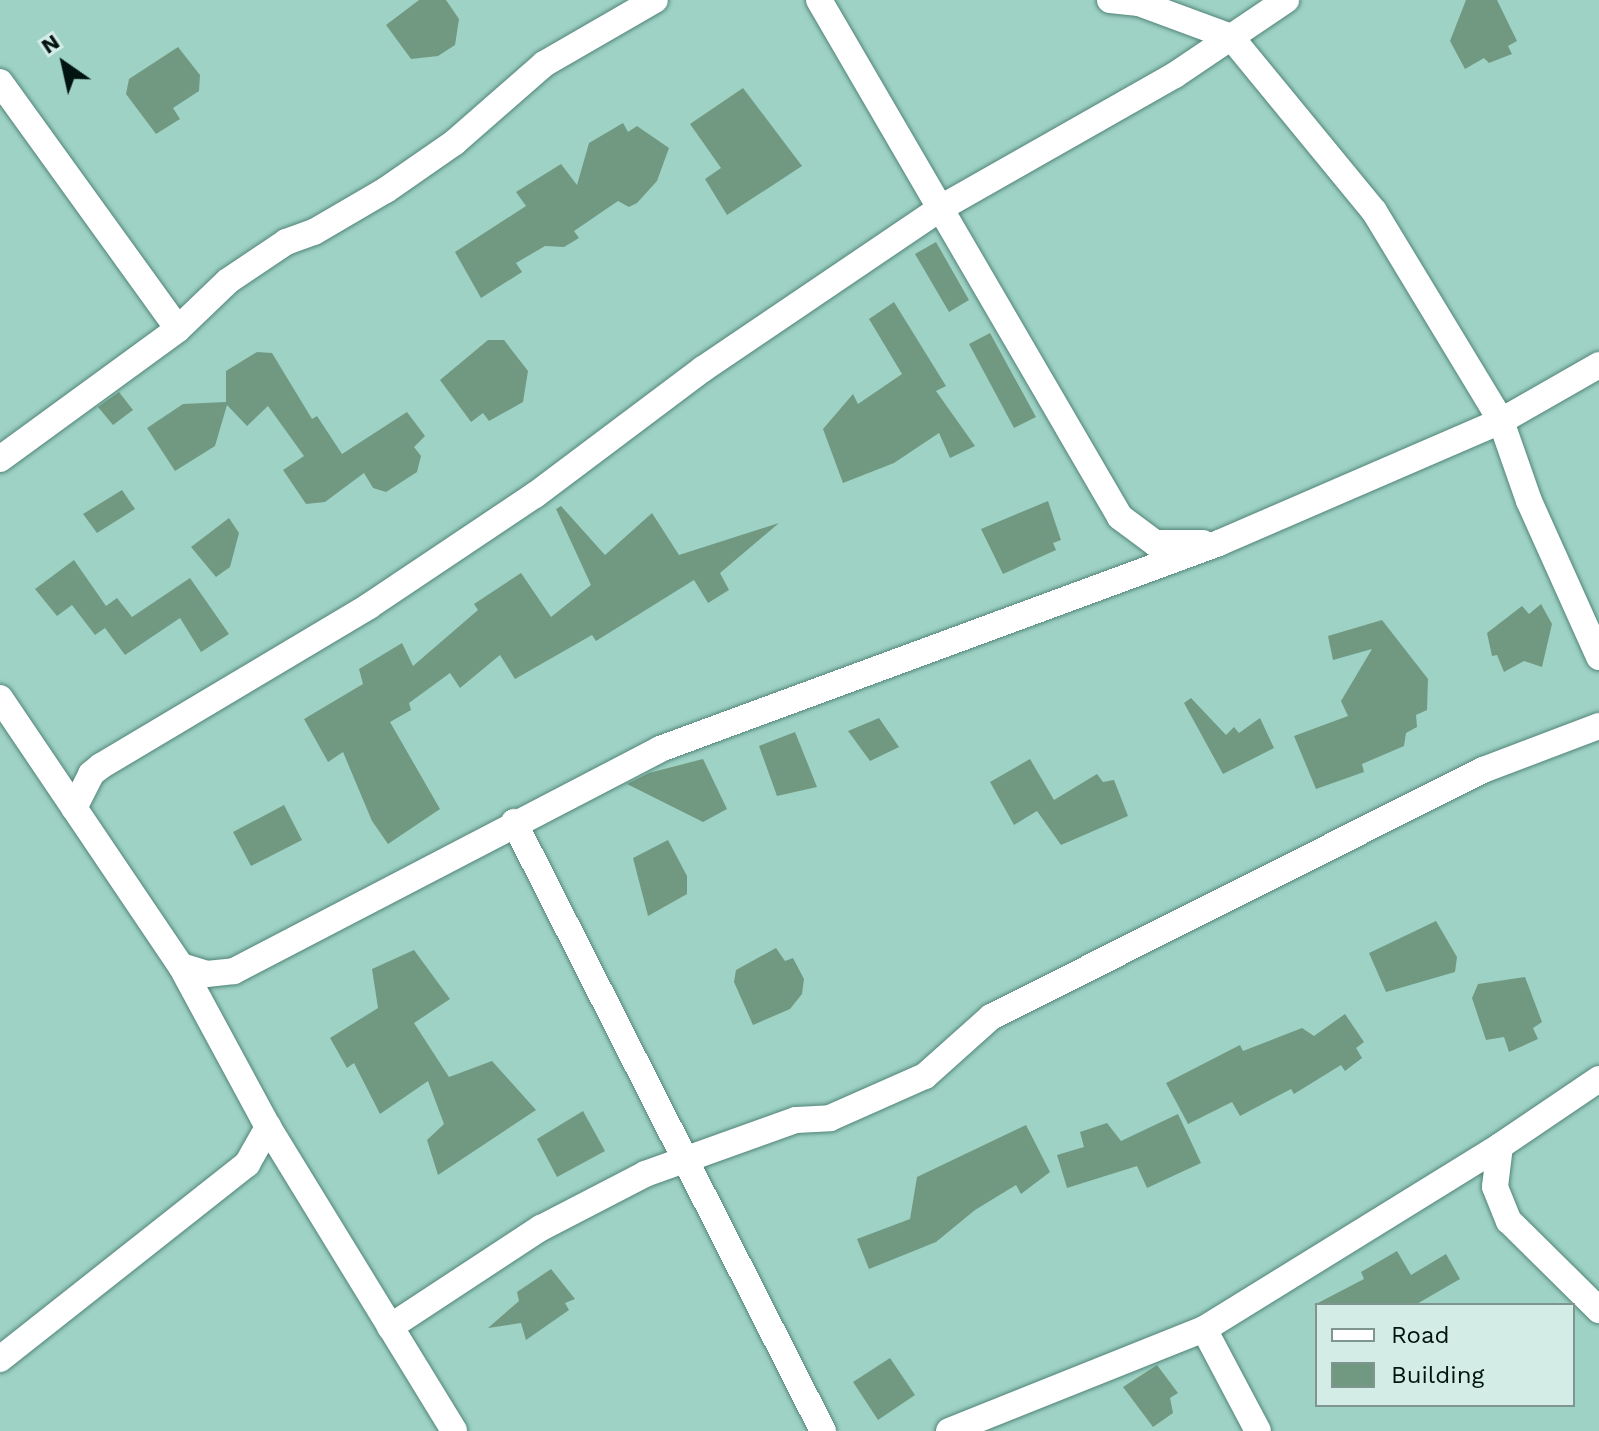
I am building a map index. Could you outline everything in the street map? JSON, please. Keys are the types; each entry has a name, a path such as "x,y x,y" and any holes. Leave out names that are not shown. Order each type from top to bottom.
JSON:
{"street":[{"path":"0,459 178,329 228,281 286,242 314,232 386,190 455,142 544,64 655,0"},
{"path":"819,0 1120,517 1155,543 1219,543"},
{"path":"1110,0 1139,3 1231,37 1374,211 1501,421 1529,501 1599,657"},
{"path":"74,808 91,774 101,766 369,606 535,495 703,369 939,209 1231,37 1286,0"},
{"path":"0,82 178,329"},
{"path":"181,966 207,974 234,971 514,822 714,726 778,708 1219,543 1501,421 1599,365"},
{"path":"0,698 181,966 268,1127 454,1431"},
{"path":"390,1327 541,1228 684,1156 796,1120 830,1118 925,1076 991,1017 1483,770 1599,726"},
{"path":"514,822 823,1431"},
{"path":"949,1431 1204,1329 1500,1146 1599,1079"},
{"path":"0,1359 247,1164 268,1127"},
{"path":"1500,1146 1495,1187 1509,1221 1599,1310"},
{"path":"1204,1329 1258,1431"}],"building":[{"path":"419,0 446,0 459,19 455,45 438,56 411,59 386,25"},
{"path":"1466,0 1497,0 1517,41 1508,46 1512,54 1489,63 1484,58 1465,69 1450,41"},
{"path":"178,47 200,75 199,91 173,108 180,119 156,134 126,94 129,79"},
{"path":"743,88 802,166 727,215 705,179 721,168 690,124"},
{"path":"623,123 628,132 637,126 669,148 657,181 637,203 629,207 618,201 574,231 579,238 564,247 545,246 516,263 522,272 481,298 455,252 526,206 516,192 561,164 577,185 589,143"},
{"path":"936,242 969,300 949,312 915,254"},
{"path":"894,302 946,386 936,391 975,446 950,458 939,433 894,463 843,483 823,429 853,394 858,404 902,374 869,319"},
{"path":"990,333 1036,417 1014,428 969,344"},
{"path":"488,340 504,340 528,371 523,402 489,421 483,413 471,422 440,380"},
{"path":"257,352 272,353 312,419 317,416 342,454 407,412 425,436 414,447 421,456 417,472 386,492 373,488 364,473 325,502 306,504 283,470 304,456 268,406 247,426 227,405 215,446 175,471 147,428 183,404 226,402 226,371"},
{"path":"119,392 133,410 113,425 98,407"},
{"path":"122,490 135,509 97,533 83,514"},
{"path":"1048,501 1061,540 1053,543 1056,550 1003,574 981,529"},
{"path":"561,506 605,555 652,513 679,555 779,523 720,573 729,590 708,603 694,580 596,641 592,635 515,679 500,655 460,688 450,673 409,703 411,710 390,722 440,809 388,844 372,821 343,752 328,762 304,719 363,684 359,669 402,643 413,666 478,610 474,604 521,573 551,617 591,585 556,509"},
{"path":"229,518 239,533 230,567 216,577 191,547"},
{"path":"74,560 106,606 117,598 132,617 190,578 229,634 201,652 180,618 125,655 105,628 95,635 72,605 57,616 35,589"},
{"path":"1541,604 1552,624 1542,667 1524,661 1504,672 1497,655 1492,656 1487,633 1522,606 1529,614"},
{"path":"1382,620 1428,679 1427,710 1416,715 1417,727 1406,733 1404,746 1362,764 1364,772 1316,789 1294,736 1348,716 1341,701 1372,649 1333,660 1328,636"},
{"path":"1191,698 1226,735 1234,727 1239,733 1260,718 1274,748 1223,774 1184,703"},
{"path":"879,718 899,747 870,761 848,731"},
{"path":"795,732 817,787 777,796 759,746"},
{"path":"703,759 727,809 703,822 627,784 649,773"},
{"path":"1030,759 1054,800 1097,774 1103,782 1114,780 1128,816 1061,845 1037,811 1014,825 990,782"},
{"path":"284,805 302,840 251,866 233,832"},
{"path":"668,840 687,876 687,894 648,916 633,858"},
{"path":"1436,921 1457,957 1455,972 1386,992 1369,953"},
{"path":"776,948 785,961 793,958 804,979 802,994 790,1009 753,1025 734,982 736,970"},
{"path":"414,950 450,999 414,1023 449,1077 492,1061 536,1110 438,1175 427,1140 444,1124 428,1081 380,1114 354,1063 347,1068 330,1038 378,1008 372,969"},
{"path":"1525,977 1542,1022 1533,1028 1538,1039 1509,1052 1504,1037 1486,1040 1472,998 1478,984"},
{"path":"1345,1014 1364,1042 1356,1048 1362,1058 1345,1071 1341,1065 1294,1094 1291,1089 1240,1116 1232,1102 1188,1124 1166,1083 1240,1045 1243,1051 1302,1028 1314,1036"},
{"path":"583,1111 605,1151 557,1177 537,1139"},
{"path":"1178,1114 1201,1163 1147,1188 1137,1166 1067,1188 1057,1155 1084,1147 1080,1132 1107,1123 1121,1141"},
{"path":"1026,1125 1050,1172 1021,1194 1016,1185 975,1210 936,1242 869,1269 857,1239 910,1219 917,1177"},
{"path":"1397,1251 1411,1275 1446,1254 1460,1279 1418,1303 1318,1303 1364,1279 1361,1272"},
{"path":"551,1269 575,1299 565,1303 569,1310 526,1340 521,1323 488,1328 519,1301 517,1292"},
{"path":"890,1358 915,1395 878,1420 853,1382"},
{"path":"1157,1365 1178,1393 1170,1398 1173,1413 1153,1427 1123,1387"}]}
